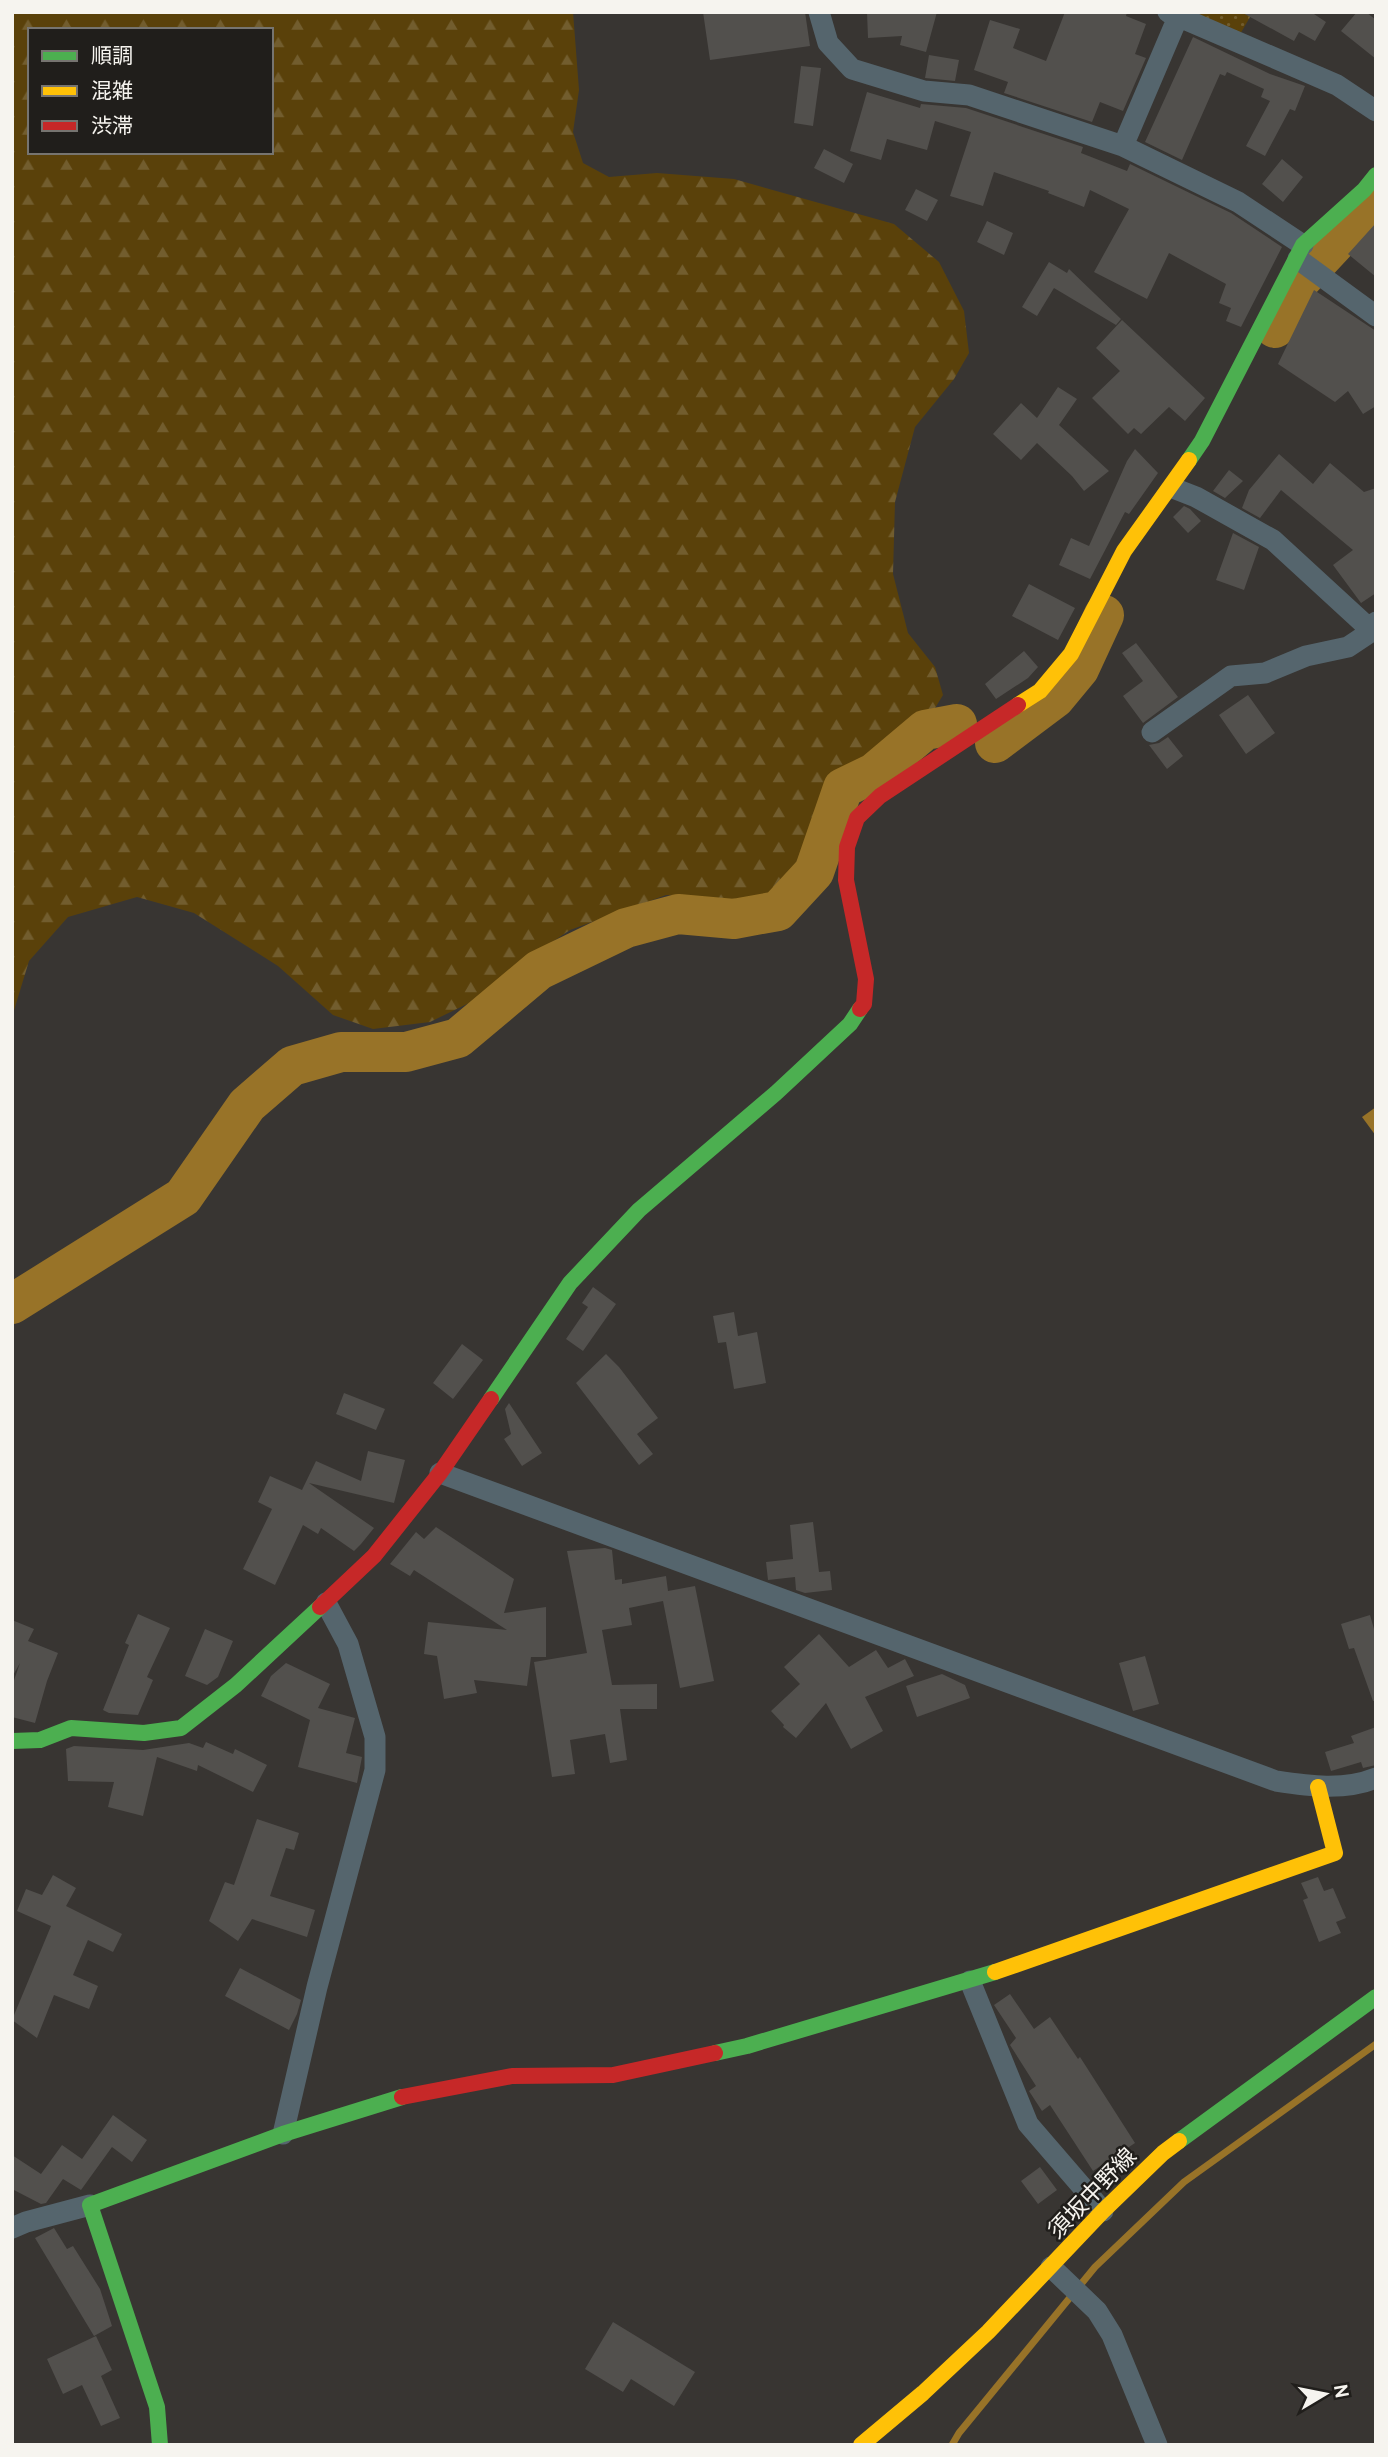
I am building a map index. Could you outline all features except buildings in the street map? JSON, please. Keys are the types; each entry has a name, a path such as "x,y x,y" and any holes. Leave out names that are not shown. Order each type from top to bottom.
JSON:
{"street":[{"path":"819,12 828,43 852,69 924,91 970,95 1123,146 1238,202 1323,275 1376,316"},
{"path":"1123,146 1173,14 1337,85 1376,111"},
{"path":"12,1741 40,1741 71,1728 144,1733 181,1728 236,1685 374,1556 440,1473 570,1283 639,1210 776,1093 850,1024 864,1004 866,979 846,880 847,846 857,818 880,796 1040,691 1071,653 1124,551 1172,487 1202,441 1299,254 1376,175"},
{"path":"1152,732 1231,676 1265,673 1307,656 1349,647 1374,626 1273,540 1196,497 1172,487"},
{"path":"440,1473 1276,1781 1318,1787 1366,1782 1376,1778"},
{"path":"284,2134 317,1987 375,1770 375,1737 364,1697 348,1644 326,1603"},
{"path":"12,2228 90,2205 284,2134 414,2093 512,2076 613,2076 747,2046 970,1981 1335,1853 1318,1787"},
{"path":"970,1981 1028,2124 1103,2211"},
{"name":"須坂中野線","path":"862,2445 1058,2274 1103,2211 1139,2175 1185,2135 1376,1997"},
{"path":"90,2205 150,2381 157,2407 160,2445"},
{"path":"1058,2274 1083,2295 1112,2335 1157,2445"}],"green space":[{"path":"12,12 573,12 579,90 573,132 583,163 609,177 657,173 734,179 894,224 939,262 964,311 969,353 954,379 915,427 895,502 893,574 908,633 935,667 943,695 929,718 890,742 867,761 836,776 798,865 774,898 735,904 666,895 570,930 509,971 469,1003 430,1022 373,1029 333,1015 278,966 194,913 137,897 68,917 29,961 12,1017"},
{"path":"1180,12 1253,12 1236,41"}],"shaded area":[{"path":"1376,1107 1376,1136 1362,1117"}],"waterway":[{"path":"1275,328 1298,283 1376,199"},
{"path":"995,743 1055,698 1079,669 1104,615"},
{"path":"12,1304 183,1197 247,1105 292,1066 341,1052 406,1052 458,1038 539,970 626,928 678,914 734,919 778,911 814,872 843,788 874,773 925,730 957,724"},
{"path":"952,2445 1095,2267 1184,2182 1376,2044"}],"traffic: fast":[{"path":"1189,460 1202,441 1303,245 1364,190 1376,175"},
{"path":"491,1399 570,1283 639,1210 776,1093 850,1024 860,1009"},
{"path":"12,1741 40,1740 71,1728 144,1733 181,1728 236,1685 320,1607"},
{"path":"715,2053 747,2046 995,1972"},
{"path":"1179,2141 1376,1997"},
{"path":"160,2445 157,2407 90,2205 283,2134 402,2097"}],"traffic: slow":[{"path":"1018,705 1040,691 1071,654 1124,551 1189,460"},
{"path":"995,1972 1335,1853 1318,1787"},
{"path":"861,2445 923,2393 988,2332 1103,2211 1179,2141"}],"traffic: jam":[{"path":"860,1009 864,1004 866,979 846,880 847,847 857,818 880,796 1018,705"},
{"path":"320,1607 374,1556 440,1473 491,1399"},
{"path":"402,2097 512,2076 613,2075 715,2053"}]}
